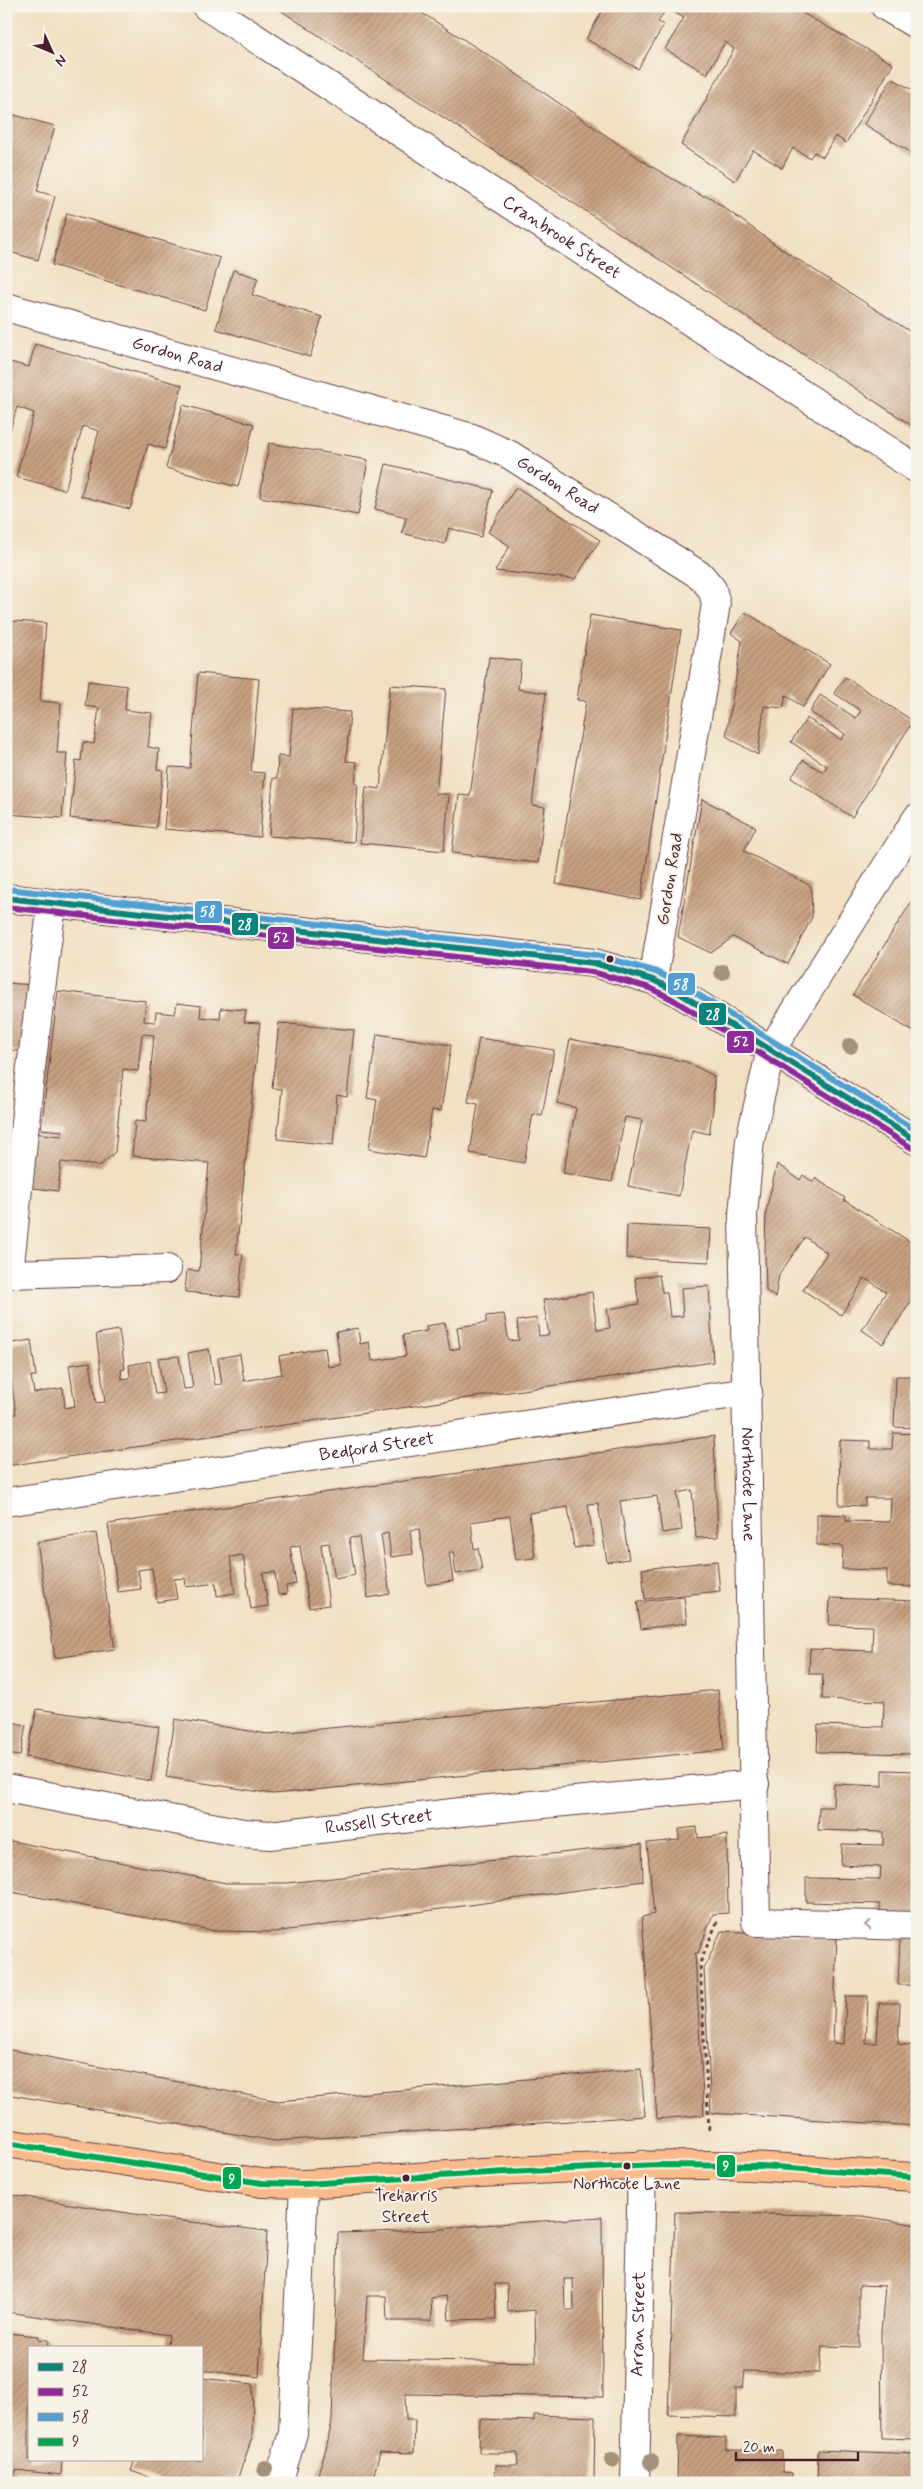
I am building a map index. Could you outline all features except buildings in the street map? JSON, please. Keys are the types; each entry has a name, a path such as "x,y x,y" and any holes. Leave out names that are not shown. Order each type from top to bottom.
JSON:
{"main road":[{"path":"6,2143 218,2178 262,2183 304,2184 642,2165 712,2165 917,2177"}],"street":[{"name":"Cranbrook Street","path":"206,6 917,469"},
{"path":"885,6 917,25"},
{"name":"Gordon Road","path":"6,307 472,438 510,455 701,576 712,589 716,604 654,980"},
{"name":"Northcote Lane","path":"756,1922 744,1214 750,1140 771,1050 917,818"},
{"path":"6,898 594,964 654,980 676,991 917,1141"},
{"path":"52,904 30,1075 9,1274 167,1269"},
{"name":"Bedford Street","path":"6,1502 748,1392"},
{"name":"Russell Street","path":"6,1788 243,1833 270,1835 469,1811 755,1784"},
{"path":"756,1922 917,1926"},
{"name":"Arran Street","path":"635,2483 642,2165"},
{"path":"278,2483 293,2433 304,2184"}],"path":[{"path":"712,2165 700,1963 718,1922 756,1922"}],"transit line":[{"name":"58","path":"7,889 596,955 656,972 681,984 917,1131"},
{"name":"28","path":"6,898 594,963 653,980 676,991 917,1141"},
{"name":"52","path":"6,907 592,972 650,988 672,999 912,1148"},
{"name":"9","path":"6,2143 262,2183 304,2184 658,2165 761,2166 917,2177"}],"place":[{"name":"Northcote Lane","path":"627,2166"},
{"name":"Treharris Street","path":"406,2178"}]}
